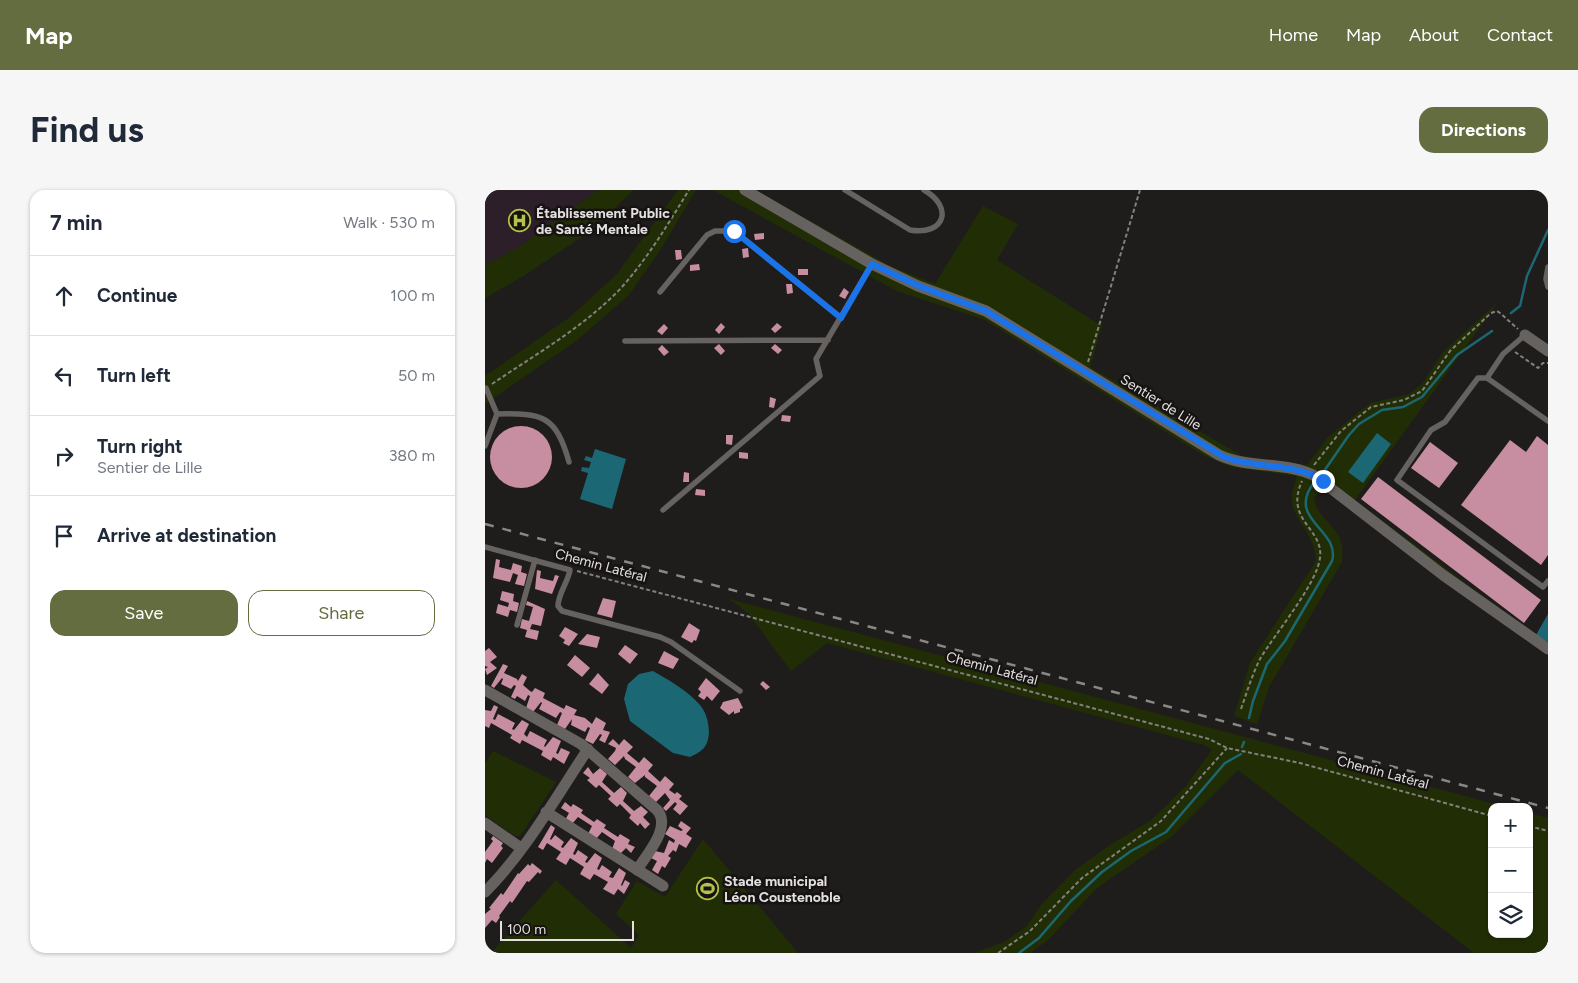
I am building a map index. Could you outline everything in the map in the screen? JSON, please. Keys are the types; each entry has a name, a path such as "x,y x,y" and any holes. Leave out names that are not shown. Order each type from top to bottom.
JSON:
{"street":[{"name":"Sentier de Lille","path":"745,190 872,264 919,286 986,311 1224,457 1241,463 1307,473 1323,481 1443,575 1548,649"},
{"path":"1525,335 1548,351"},
{"path":"485,690 588,749 657,810 662,817 662,830 637,870"},
{"path":"485,892 521,848 588,749"},
{"path":"546,812 663,886"},
{"path":"485,823 521,848"}],"lane":[{"path":"845,190 911,230 921,232 933,229 941,221 942,210 939,201 924,190"},
{"path":"660,292 707,235 715,231 734,231 841,318"},
{"path":"663,510 819,376 816,359 872,264"},
{"path":"1548,267 1546,279 1548,287"},
{"path":"1487,378 1503,354 1525,335"},
{"path":"625,341 828,340"},
{"path":"1548,422 1487,378 1478,378 1445,422 1431,430 1397,480 1543,587 1548,581"},
{"path":"485,446 497,414 486,388"},
{"path":"497,414 529,413 547,421 563,440 569,462"},
{"name":"Chemin Latéral","path":"485,547 570,570"},
{"path":"517,625 535,560"},
{"path":"570,570 567,583 558,600 558,606 562,612 660,637 671,642 740,691"}],"path":[{"path":"486,388 577,326 621,287 654,246 689,190"},
{"path":"1085,372 1140,190"},
{"path":"1241,709 1256,668 1309,582 1320,558 1320,546 1300,516 1297,500 1300,486 1307,473 1341,431 1371,407 1404,400 1422,391 1450,351 1491,313 1500,313 1525,335"},
{"path":"1509,348 1538,368 1543,363 1548,362"},
{"name":"Chemin Latéral","path":"570,570 1209,739 1227,748 1300,764 1488,815"},
{"path":"998,953 1030,931 1082,878 1161,821 1227,748"},
{"path":"1533,827 1548,831"}],"shaded area":[{"name":"Établissement Public de Santé Mentale","path":"485,190 598,190 517,248 485,265"}],"green space":[{"path":"598,190 634,190 589,232 525,275 485,298 485,265 517,248"},
{"path":"678,190 696,190 661,249 629,295 576,341 485,404 485,376 570,317 617,274"},
{"path":"713,190 756,190 890,266 935,284 983,206 1018,224 997,260 1102,326 1090,367 1242,456 1307,465 1328,437 1370,403 1409,394 1422,384 1443,352 1498,302 1355,500 1525,628 1321,488 1314,499 1319,512 1333,527 1340,539 1342,562 1269,687 1257,724 1234,716 1250,663 1316,561 1312,542 1293,507 1292,494 1297,476 1232,467 1205,456 985,320 897,291"},
{"path":"729,599 1491,803 1488,803 1488,938 1533,938 1533,814 1548,818 1548,953 1474,953 1238,770 1171,837 1097,888 1048,940 1030,953 974,953 1004,942 1026,927 1041,905 1075,870 1110,845 1150,821 1185,787 1212,750 1204,745 827,643 791,671 748,613"},
{"path":"493,751 556,782 520,836 515,836 485,815 485,764"},
{"name":"Stade municipal Léon Coustenoble","path":"703,839 798,953 491,953 556,880 631,948 639,935 616,914 637,881 665,897"}],"water":[{"path":"1377,433 1391,444 1363,483 1348,472"},
{"path":"595,449 626,459 612,509 580,499 588,473 581,471 582,467 589,468 591,462 584,460 586,456 592,458"},
{"path":"1548,614 1548,642 1536,635"},
{"path":"653,671 690,695 700,705 706,715 709,733 706,745 702,750 690,757 673,753 630,721 624,699 628,684 639,674"}],"building":[{"path":"764,233 764,239 755,240 754,234"},
{"path":"748,248 749,257 743,258 742,249"},
{"path":"675,250 681,250 682,259 676,260"},
{"path":"699,264 700,270 690,271 690,265"},
{"path":"798,269 808,269 808,275 798,275"},
{"path":"786,284 792,284 793,293 787,294"},
{"path":"844,288 849,292 845,299 839,296"},
{"path":"721,323 725,327 719,334 715,330"},
{"path":"777,323 782,327 775,333 771,329"},
{"path":"664,324 668,328 662,335 657,331"},
{"path":"719,344 725,351 721,355 714,348"},
{"path":"775,344 782,350 778,354 771,348"},
{"path":"662,345 669,352 664,356 658,349"},
{"path":"770,397 776,399 774,408 769,407"},
{"path":"782,415 791,416 790,422 781,421"},
{"path":"521,426 538,431 543,435 547,440 552,457 547,474 543,479 538,483 521,488 504,483 499,479 495,474 490,457 495,440 499,435 504,431"},
{"path":"726,435 733,435 732,445 726,444"},
{"path":"1537,436 1548,445 1548,555 1541,565 1461,505 1510,440 1526,452"},
{"path":"1430,442 1458,463 1439,488 1411,468"},
{"path":"739,452 748,453 748,459 739,458"},
{"path":"684,472 689,473 689,482 683,482"},
{"path":"1378,477 1541,600 1524,623 1361,499"},
{"path":"696,489 705,490 705,496 695,495"},
{"path":"496,559 500,560 499,567 511,570 513,563 522,566 521,572 527,574 524,586 515,584 518,575 513,573 510,582 493,578"},
{"path":"537,570 541,571 540,578 553,581 555,575 559,576 552,594 535,589"},
{"path":"502,591 514,594 513,601 519,603 517,612 510,610 508,617 496,613 498,604 508,607 509,603 500,600"},
{"path":"603,598 616,601 612,618 597,614"},
{"path":"527,601 545,609 541,626 532,624 530,629 539,631 537,640 525,637 527,630 520,628 522,619 529,621 533,607 526,605"},
{"path":"689,623 700,630 696,641 694,640 692,643 681,637"},
{"path":"565,627 578,634 569,646 563,643 565,640 559,636"},
{"path":"587,634 600,637 597,648 578,644"},
{"path":"625,645 638,654 630,664 618,654"},
{"path":"489,648 497,657 490,662 497,668 487,675 485,669 488,667 485,666 485,651"},
{"path":"664,651 679,659 673,669 658,663"},
{"path":"575,655 590,668 582,677 567,665"},
{"path":"503,664 508,666 504,673 518,681 522,674 527,677 523,685 530,691 532,692 535,688 545,693 543,698 564,709 566,705 577,710 574,715 585,718 592,724 596,717 606,723 603,730 610,732 605,743 599,740 602,735 600,734 593,744 585,740 590,728 588,727 585,732 571,725 572,719 565,729 557,725 562,713 560,712 556,718 539,709 541,702 533,712 526,708 530,696 528,695 525,701 517,696 515,699 511,697 516,686 514,685 511,689 501,684 502,678 494,688 491,686"},
{"path":"598,673 609,685 602,694 589,684"},
{"path":"706,678 720,691 712,701 707,696 704,700 698,696 701,692 698,689"},
{"path":"763,681 770,687 766,690 760,684"},
{"path":"738,698 743,708 740,709 740,712 734,714 734,711 729,715 720,708 723,702"},
{"path":"494,705 498,707 493,719 495,720 498,714 515,723 512,729 514,730 522,720 529,724 524,734 527,737 530,731 547,740 545,747 553,737 561,741 556,753 558,754 561,748 570,752 564,764 553,757 551,761 541,755 543,751 522,740 520,744 510,738 512,735 491,723 489,728 485,726 485,710 491,711"},
{"path":"613,739 619,745 624,739 633,747 627,753 639,763 644,757 653,765 648,771 660,782 665,776 674,784 669,790 675,794 677,792 682,796 679,799 688,806 680,815 673,809 677,804 675,802 666,811 663,808 670,800 665,793 656,802 649,796 657,786 645,775 635,783 628,777 636,767 625,759 624,756 615,765 608,759 616,748 608,744"},
{"path":"588,767 593,774 600,768 607,774 602,782 614,793 621,787 627,793 623,801 634,811 641,806 648,812 643,817 650,824 645,829 640,823 638,826 629,818 631,815 620,804 617,807 608,799 611,796 599,785 596,788 587,780 590,778 583,773"},
{"path":"565,802 571,807 573,804 583,810 581,813 594,822 597,819 606,825 604,828 618,837 620,834 630,840 628,844 635,847 631,853 626,848 620,854 612,849 615,841 602,832 596,839 588,834 592,826 578,817 572,824 565,820 569,813 561,808"},
{"path":"681,821 691,828 686,834 692,838 686,848 679,844 676,852 673,850 668,856 671,858 665,868 662,866 658,874 652,870 657,861 651,858 655,851 664,853 669,840 674,843 675,840 665,834 670,826 681,831 683,830 678,826"},
{"path":"551,825 555,828 550,839 555,835 564,842 561,847 563,848 571,838 578,843 573,854 575,855 578,850 588,857 585,862 587,863 595,853 602,858 597,869 599,870 602,865 612,872 609,877 613,878 619,868 626,873 621,885 625,880 630,883 624,894 618,889 614,895 603,889 608,882 594,874 590,880 580,874 584,867 570,858 566,865 556,859 561,852 547,843 543,850 538,847"},
{"path":"493,836 503,843 501,846 503,848 492,863 487,859 485,863 485,852 493,841 491,839"},
{"path":"532,863 542,871 540,874 538,872 529,882 527,881 512,903 510,901 496,923 492,920 485,928 485,914 491,909 489,908 501,893 503,895 518,873 528,864 530,866"}],"waterway":[{"path":"1511,313 1520,306 1527,276 1548,230"},
{"path":"1322,474 1359,424 1382,410 1403,407 1422,397 1457,355 1492,331"},
{"path":"1249,718 1253,701 1267,664 1285,641 1332,561 1333,550 1329,540 1309,515 1306,505 1307,494 1315,481"},
{"path":"1242,747 1244,742"},
{"path":"1019,953 1039,938 1071,901 1102,872 1131,851 1166,832 1225,763 1241,754"}],"railway":[{"path":"485,524 1548,808"}],"place":[{"name":"Établissement Public de Santé Mentale","path":"520,221"},
{"name":"Stade municipal Léon Coustenoble","path":"708,889"}],"route":[{"path":"734,231 743,236 841,318 872,264 919,286 986,311 1224,457 1241,463 1302,471 1312,474 1323,481"}]}
